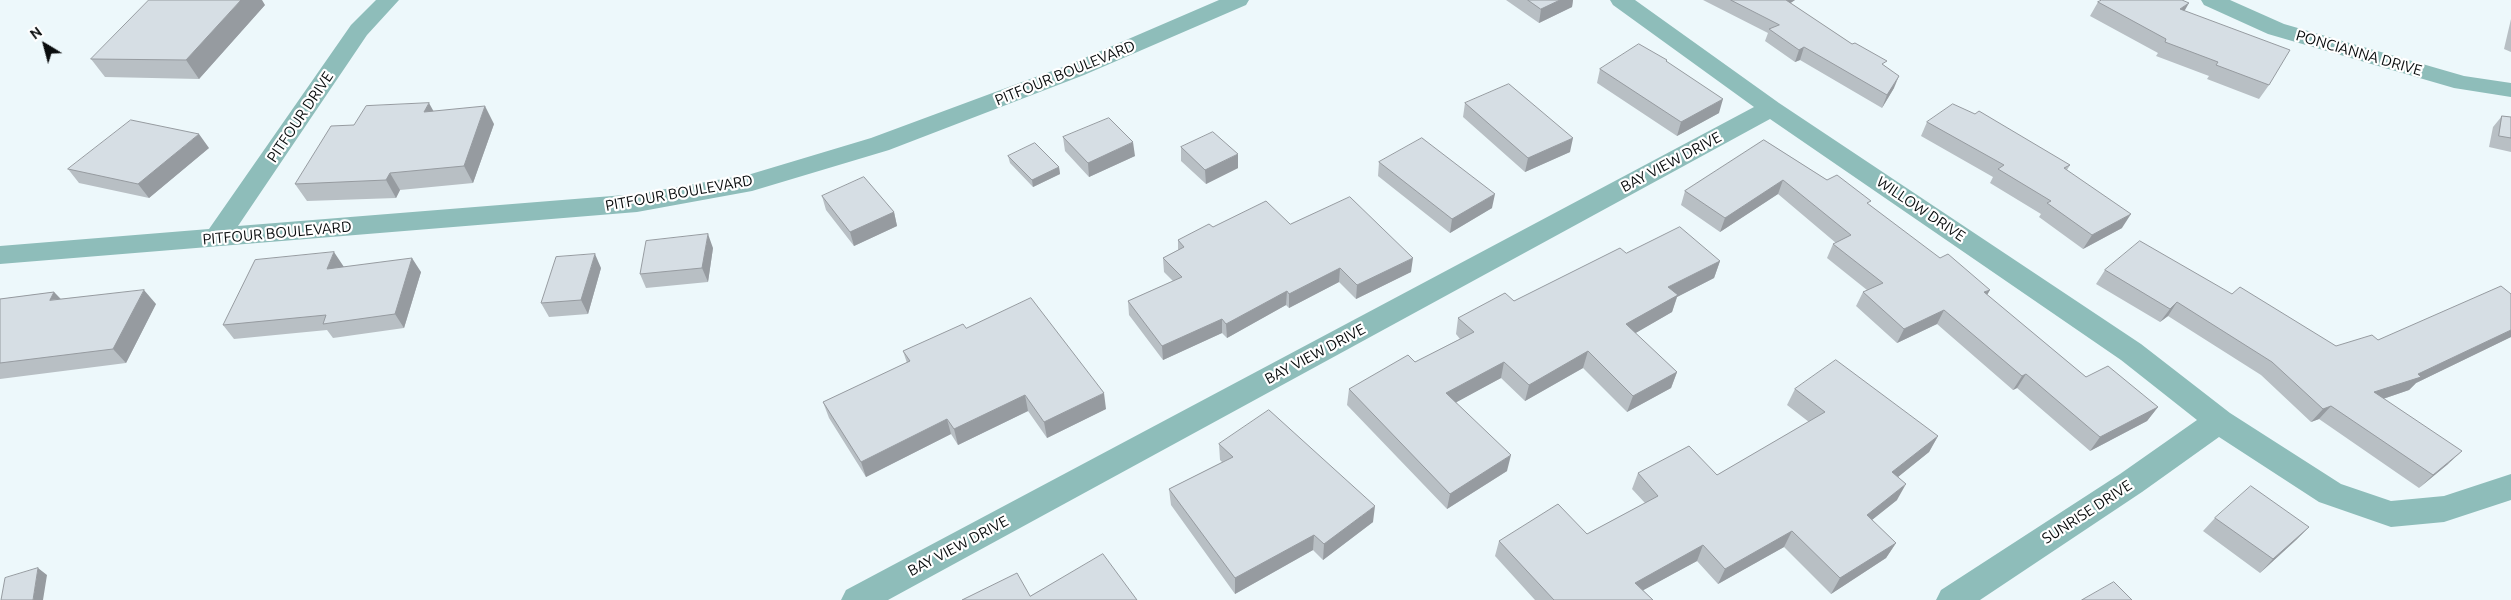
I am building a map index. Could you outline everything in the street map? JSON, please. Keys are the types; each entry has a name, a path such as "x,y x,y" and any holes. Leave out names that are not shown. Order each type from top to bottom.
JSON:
{"street":[{"name":"PITFOUR DRIVE","path":"216,238 360,30 388,0"},
{"name":"PITFOUR BOULEVARD","path":"0,255 637,203 752,182 880,144 1076,70 1238,0"},
{"name":"WILLOW DRIVE","path":"1621,0 1771,108 2132,352 2219,421 2330,493 2391,514 2444,509 2511,487"},
{"name":"PONCIANNA DRIVE","path":"2212,0 2276,29 2462,83 2511,90"},
{"name":"BAY VIEW DRIVE","path":"858,600 1771,108"},
{"name":"SUNRISE DRIVE","path":"1953,600 2131,483 2219,421"}],"building":[{"path":"149,0 241,0 186,60 91,59"},
{"path":"1528,0 1560,0 1541,9"},
{"path":"1731,0 1786,0 1852,44 1855,43 1887,61 1882,64 1899,76 1887,95 1804,47 1799,50 1769,29 1779,25"},
{"path":"2102,0 2182,0 2189,3 2180,9 2290,50 2269,85 2216,65 2218,62 2165,42 2166,39 2098,2"},
{"path":"1639,44 1667,60 1723,99 1681,122 1600,69"},
{"path":"1509,84 1573,138 1528,158 1465,103"},
{"path":"429,103 424,112 485,106 464,166 390,173 386,180 295,184 331,126 354,125 366,106"},
{"path":"1953,104 1975,114 1979,111 2070,165 2064,168 2131,214 2092,235 2047,203 2051,201 1998,169 2004,165 1927,122"},
{"path":"2502,116 2511,117 2511,138 2499,136"},
{"path":"1109,118 1133,142 1088,163 1063,137"},
{"path":"131,120 199,134 138,184 68,169"},
{"path":"1213,132 1238,154 1205,170 1181,147"},
{"path":"1422,138 1495,194 1452,219 1379,162"},
{"path":"1764,140 1827,180 1837,175 1871,201 1867,203 1940,258 1948,254 1990,290 1984,292 2086,377 2108,366 2158,407 2100,437 2026,374 2022,376 1944,310 1904,329 1863,292 1883,283 1833,244 1851,235 1783,180 1725,218 1685,191"},
{"path":"1035,143 1059,167 1032,180 1008,156"},
{"path":"864,177 894,212 850,232 822,196"},
{"path":"1350,197 1413,258 1357,285 1340,268 1289,294 1287,291 1226,324 1222,319 1162,346 1128,301 1182,277 1163,258 1184,247 1178,240 1209,224 1213,227 1266,201 1290,224"},
{"path":"1680,227 1720,261 1668,287 1678,295 1626,324 1677,372 1633,396 1588,351 1529,385 1504,362 1446,393 1511,455 1450,494 1349,389 1408,355 1415,362 1474,332 1458,318 1505,293 1514,301 1620,248 1626,253"},
{"path":"708,234 702,268 640,274 646,241"},
{"path":"2140,241 2232,294 2240,287 2336,346 2372,335 2378,340 2501,286 2511,294 2511,330 2418,374 2421,377 2374,392 2462,451 2433,475 2331,406 2323,409 2272,362 2177,302 2170,309 2105,270"},
{"path":"334,252 327,269 412,258 395,314 323,324 326,315 223,325 255,260"},
{"path":"595,254 581,300 541,303 556,257"},
{"path":"144,290 113,349 0,363 0,299 54,292 50,300"},
{"path":"1031,298 1104,393 1044,422 1025,395 954,429 947,419 861,462 823,402 910,361 903,351 963,324 966,328"},
{"path":"1836,360 1938,436 1892,472 1906,484 1867,515 1896,543 1840,578 1792,531 1725,569 1703,545 1635,583 1653,600 1554,600 1499,541 1558,504 1587,534 1658,496 1638,473 1689,446 1717,475 1825,412 1795,389"},
{"path":"1269,410 1375,506 1324,544 1314,535 1235,578 1169,489 1233,457 1219,444"},
{"path":"2251,486 2309,527 2273,559 2215,518"},
{"path":"1103,554 1137,600 962,600 1017,573 1030,596"},
{"path":"38,568 33,600 1,600 5,578"},
{"path":"2114,582 2132,600 2082,600"}]}
